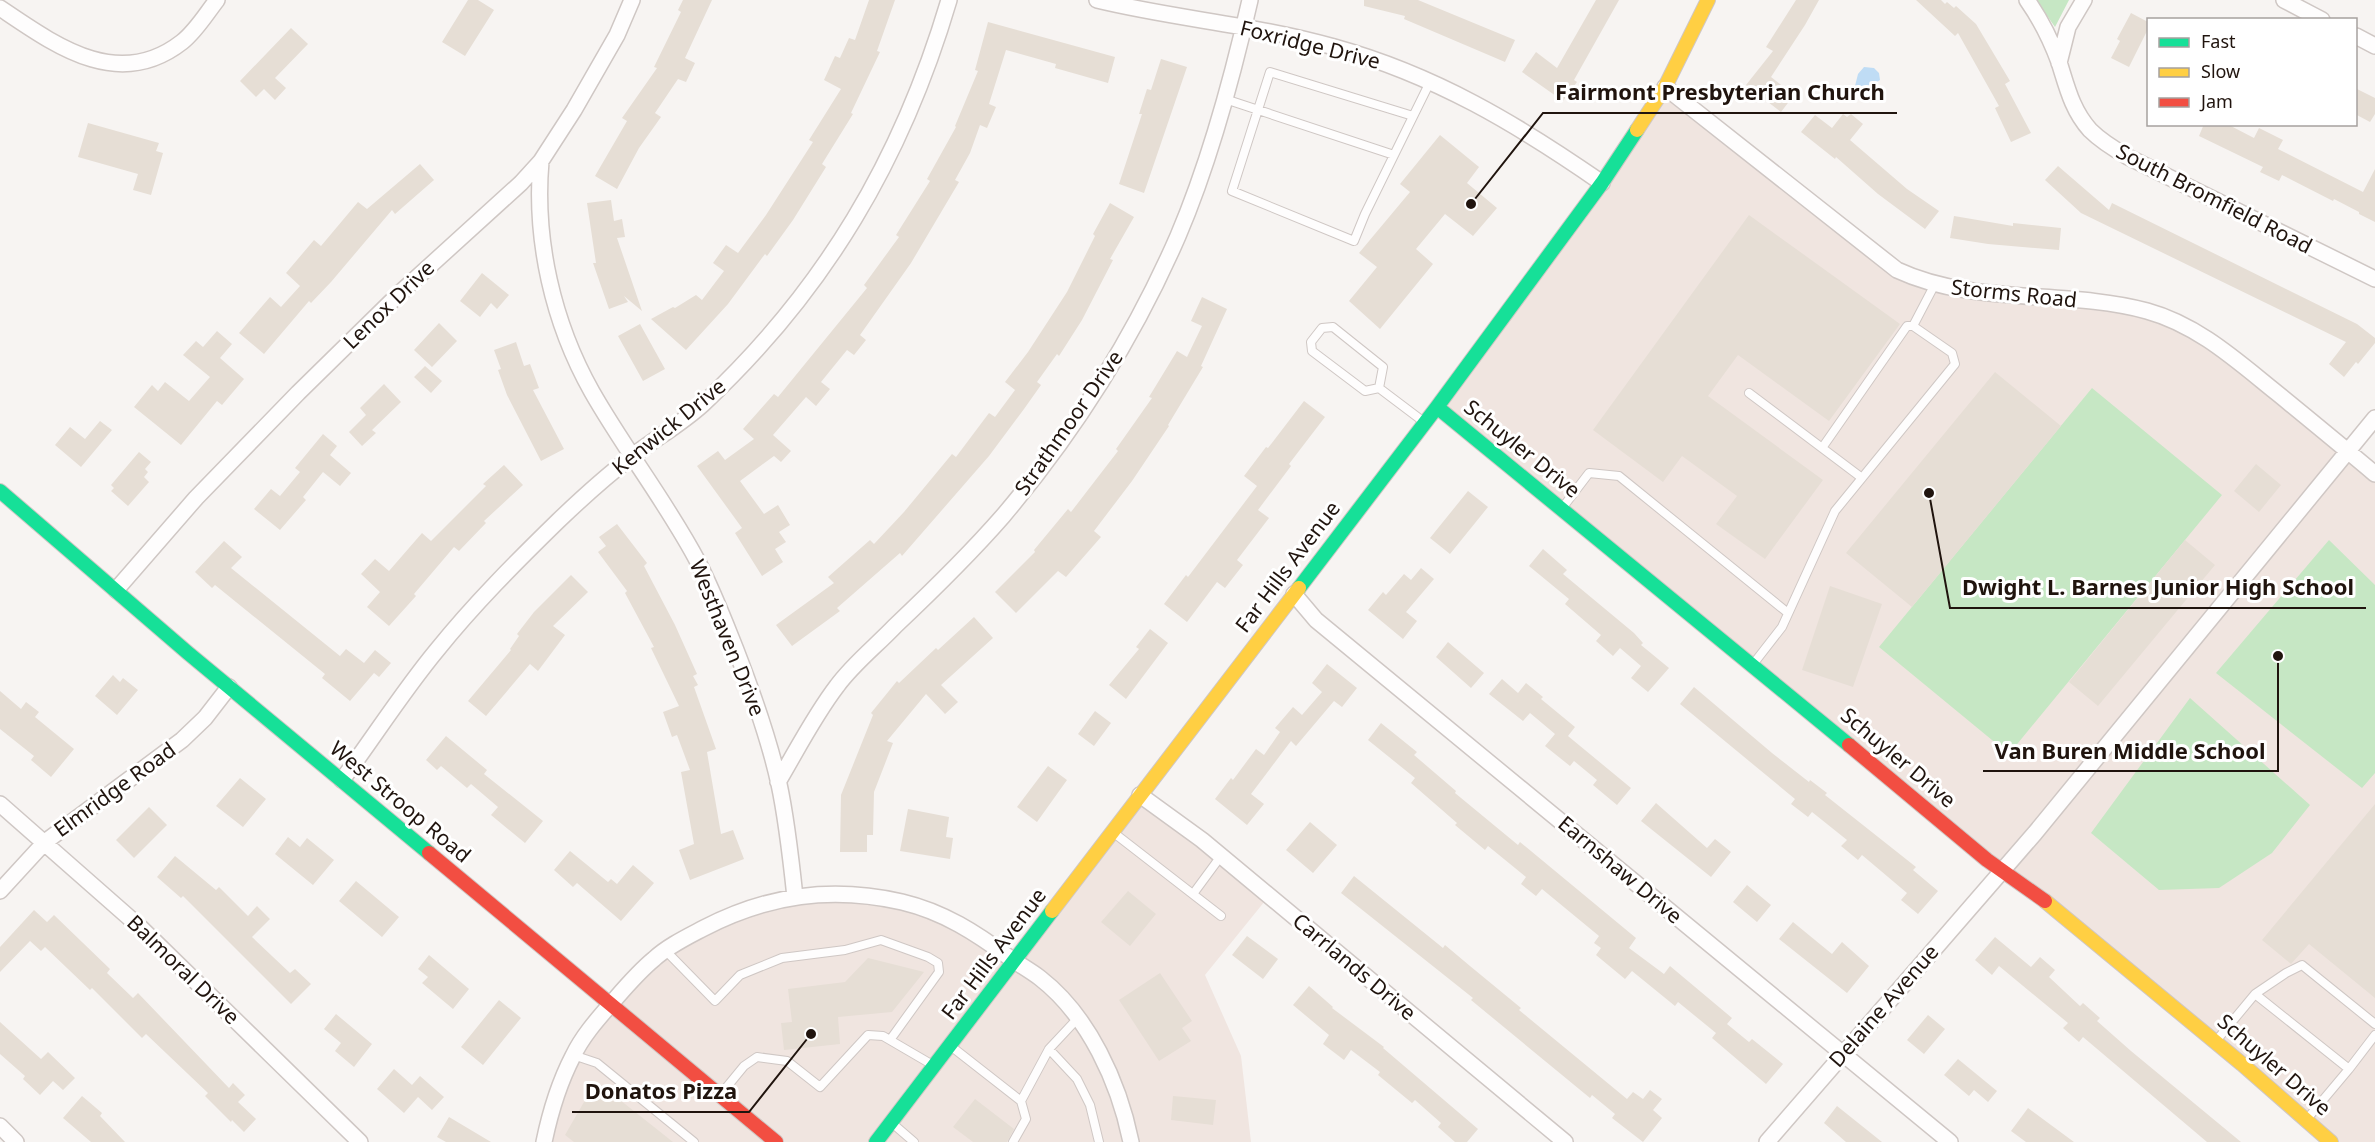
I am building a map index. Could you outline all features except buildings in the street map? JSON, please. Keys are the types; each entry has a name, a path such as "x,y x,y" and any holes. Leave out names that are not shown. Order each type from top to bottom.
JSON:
{"main road":[{"name":"Far Hills Avenue","path":"876,1142 1425,423 1602,183 1665,87 1708,0"},
{"name":"Schuyler Drive","path":"1437,407 1753,664 2002,871 2042,898 2216,1042 2331,1142"},
{"name":"West Stroop Road","path":"0,491 229,687 720,1096 769,1140"}],"street":[{"path":"0,8 74,53 96,61 121,65 141,62 161,55 182,42 217,0"},
{"name":"Lenox Drive","path":"116,590 196,498 298,393 401,292 521,183 541,161 574,110 611,45 632,0"},
{"name":"Kenwick Drive","path":"342,780 437,650 496,584 558,520 632,456 683,420 742,365 824,267 886,163 933,53 949,0"},
{"name":"Foxridge Drive","path":"1097,0 1333,46 1386,63 1495,113 1602,183"},
{"name":"Strathmoor Drive","path":"778,782 837,685 956,568 1003,516 1047,461 1087,404 1120,349 1178,234 1204,168 1250,0"},
{"name":"South Bromfield Road","path":"2028,0 2048,32 2067,93 2075,109 2089,129 2104,143 2375,279"},
{"name":"South Bromfield Road","path":"2059,63 2068,27 2084,0"},
{"path":"2284,0 2318,18"},
{"path":"2357,37 2375,46"},
{"name":"Storms Road","path":"1665,87 1897,270 1935,284 2116,305 2148,311 2177,322 2206,337 2235,359 2375,474"},
{"name":"Westhaven Drive","path":"541,161 538,195 539,229 557,307 572,350 591,391 681,534 719,607 752,691 778,782 786,820 795,897"},
{"path":"2348,451 2375,418"},
{"name":"Delaine Avenue","path":"1767,1142 2002,871 2348,451"},
{"name":"Earnshaw Drive","path":"1293,594 1316,620 1950,1142"},
{"name":"Elmridge Road","path":"0,891 45,842 88,808 182,741 205,718 229,687"},
{"name":"Carrlands Drive","path":"1140,795 1221,856 1565,1142"},
{"name":"Balmoral Drive","path":"0,804 141,927 360,1142"},
{"path":"544,1142 560,1085 573,1055 589,1030 634,977 688,936 722,918 759,904 795,897 837,894 876,897 936,913 976,933 1041,978 1078,1018 1097,1049 1115,1088 1131,1142"},
{"path":"0,1126 16,1142"}],"lane":[{"path":"1413,116 1270,72 1232,191 1354,241 1430,82"},
{"path":"1224,98 1394,155"},
{"path":"1913,326 1935,284"},
{"path":"1753,664 1782,627 1835,511 1955,364 1952,353 1913,326 1907,326 1822,448"},
{"path":"1379,388 1383,367 1332,327 1322,328 1311,342 1312,351 1365,391 1379,388 1425,423"},
{"path":"1749,393 1862,478"},
{"path":"1562,508 1589,473 1619,476 1788,613"},
{"path":"1113,832 1221,916"},
{"path":"1193,894 1221,856"},
{"path":"666,951 715,1001 740,975 782,958 845,950 881,940 928,957 938,963 939,972 890,1040"},
{"path":"2216,1042 2255,994 2302,965 2375,1024"},
{"path":"2255,994 2349,1069"},
{"path":"1021,1101 1049,1049 1078,1018"},
{"path":"720,1096 744,1066 757,1057 787,1061 820,1087 868,1035 883,1035 935,1066"},
{"path":"2306,1120 2375,1035"},
{"path":"951,1046 1021,1101 1026,1119 1013,1142"},
{"path":"1049,1049 1077,1079 1090,1105 1099,1142"},
{"path":"573,1055 597,1064 694,1142"},
{"path":"891,1123 914,1142"}],"shaded area":[{"path":"1665,87 1897,270 2002,293 2177,322 2375,474 2375,1142 2331,1142 1437,407"},
{"path":"1140,795 1269,896 1205,975 1241,1056 1251,1142 544,1142 573,1055 656,957 785,898 904,903 1015,961"}],"green space":[{"path":"2036,0 2069,0 2055,27"},
{"path":"2092,388 2222,495 2009,754 1879,647"},
{"path":"2329,540 2375,585 2375,773 2362,788 2216,673"},
{"path":"2190,698 2310,805 2272,853 2219,888 2159,890 2091,833"}],"water":[{"path":"1864,67 1874,68 1879,73 1880,80 1864,90 1863,94 1857,95 1854,90 1858,74"}],"traffic: fast":[{"path":"1299,588 1437,407 1602,183 1637,130"},
{"path":"1437,407 1849,745"},
{"path":"0,491 188,653 429,853"},
{"path":"876,1142 1052,911"}],"traffic: slow":[{"path":"1637,130 1665,87 1708,0"},
{"path":"1052,911 1299,588"},
{"path":"2045,901 2242,1064 2331,1142"}],"traffic: jam":[{"path":"1849,745 1987,860 2045,901"},
{"path":"429,853 776,1142"}],"place":[{"name":"Fairmont Presbyterian Church","path":"1471,204"},
{"name":"Dwight L. Barnes Junior High School","path":"1929,493"},
{"name":"Van Buren Middle School","path":"2278,656"},
{"name":"Donatos Pizza","path":"811,1034"}]}
